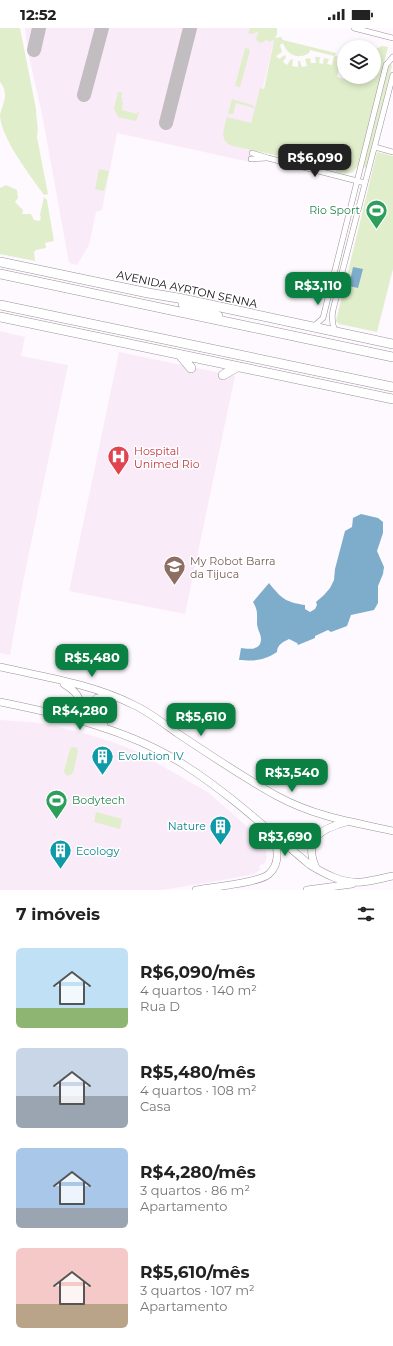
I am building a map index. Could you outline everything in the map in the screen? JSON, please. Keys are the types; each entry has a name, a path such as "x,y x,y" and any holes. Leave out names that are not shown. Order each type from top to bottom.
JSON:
{"highway":[{"name":"AVENIDA AYRTON SENNA","path":"0,262 393,344"},
{"path":"0,274 393,357"},
{"path":"148,293 216,315 226,322"},
{"path":"0,304 393,387"},
{"path":"0,317 393,399"},
{"path":"354,349 393,350"},
{"path":"169,353 234,354"},
{"path":"180,355 191,368"},
{"path":"223,375 237,367"},
{"path":"356,380 393,395"}],"street":[{"path":"354,28 393,38"},
{"path":"312,327 320,322 325,314 386,65 393,58"},
{"path":"335,332 332,325 332,316 393,77"},
{"path":"375,147 393,152"},
{"path":"252,153 365,183"},
{"path":"251,159 268,158"},
{"path":"360,170 368,172"},
{"path":"325,314 332,316"},
{"path":"0,667 84,686 134,705 147,712 216,759 277,796 322,815 346,822 391,830"},
{"path":"54,713 71,710 76,707 78,701 76,692 59,680"},
{"path":"112,730 92,717 90,706 97,698 118,699"},
{"path":"0,702 54,713 112,730 143,743 185,765 228,795 316,869 333,877 361,882"},
{"path":"316,869 312,859 311,850 312,843 317,835 332,826 346,822"},
{"path":"196,890 256,880 269,874 276,862 277,849 274,838 268,828"},
{"path":"307,890 393,876"}],"shaded area":[{"path":"25,28 277,28 249,148 253,149 250,162 117,133 102,210 96,212 89,245 77,265 69,263 42,114 28,52"},
{"path":"0,331 25,337 21,356 68,365 23,582 10,655 0,653"},
{"path":"119,352 235,376 185,614 69,591"},
{"path":"0,720 32,722 55,726 90,735 138,752 209,793 260,838 265,847 267,857 264,865 262,864 259,867 261,869 254,874 162,890 0,890"}],"green space":[{"path":"0,28 20,28 36,109 38,130 37,137 48,194 44,195 25,168 12,147 2,126 0,115 5,96 0,82"},
{"path":"250,28 277,28 275,38 281,37 283,40 336,53 337,84 379,84 358,165 353,172 345,174 336,172 337,168 333,167 336,153 320,149 316,163 233,146 225,141 223,134 227,117 251,123 260,88 264,89 274,41 273,40 270,42 266,40 261,43 257,41 256,38 259,31 252,34 248,33","holes":["283,43 287,51 297,56 305,55 309,53 310,50 334,56 332,65 327,64 329,59 324,58 323,64 319,63 320,57 315,57 316,63 311,63 310,58 305,59 307,66 302,67 300,61 298,61 298,67 292,66 293,60 291,59 287,65 283,62 286,57 285,55 279,59 276,56 282,52 280,45"]},
{"path":"381,46 388,47 381,75"},
{"path":"245,48 249,49 250,51 240,87 235,86"},
{"path":"390,64 392,66 367,167 365,168 364,166"},
{"path":"118,92 122,93 122,110 137,114 140,110 136,121 118,117 114,109"},
{"path":"232,99 252,105 255,108 236,103 233,114 228,114"},
{"name":"Rio Sport","path":"377,152 393,156 393,269 377,332 339,324 336,321"},
{"path":"99,169 109,171 104,191 95,189"},
{"path":"6,185 17,190 18,198 15,202 23,210 22,214 31,214 34,220 39,221 41,218 40,215 44,197 47,200 54,241 45,243 46,248 36,250 34,252 35,261 0,254 0,188"},
{"path":"72,747 77,748 78,751 73,773 68,776 64,771 70,749"},
{"path":"96,812 122,819 120,829 94,822"}],"water":[{"path":"353,267 363,269 358,288 349,286"},
{"path":"361,514 378,518 383,522 383,533 377,551 384,567 378,586 378,603 374,610 351,615 347,626 331,632 328,630 315,636 315,638 298,645 289,639 279,646 277,652 263,659 239,660 241,648 247,649 257,647 259,646 261,639 257,625 257,612 253,602 269,583 288,601 305,605 305,609 310,612 315,609 317,605 316,602 330,588 334,580 335,569 345,531 352,527 353,518"}],"taxiway":[{"path":"34,50 39,28"},
{"path":"84,95 102,28"},
{"path":"166,123 190,28"}],"place":[{"name":"Rio Sport","path":"376,230"},
{"name":"Hospital Unimed Rio","path":"118,476"},
{"name":"My Robot Barra da Tijuca","path":"175,586"},
{"name":"Evolution IV","path":"102,776"},
{"name":"Bodytech","path":"57,820"},
{"name":"Nature","path":"221,846"},
{"name":"Ecology","path":"60,870"}]}
